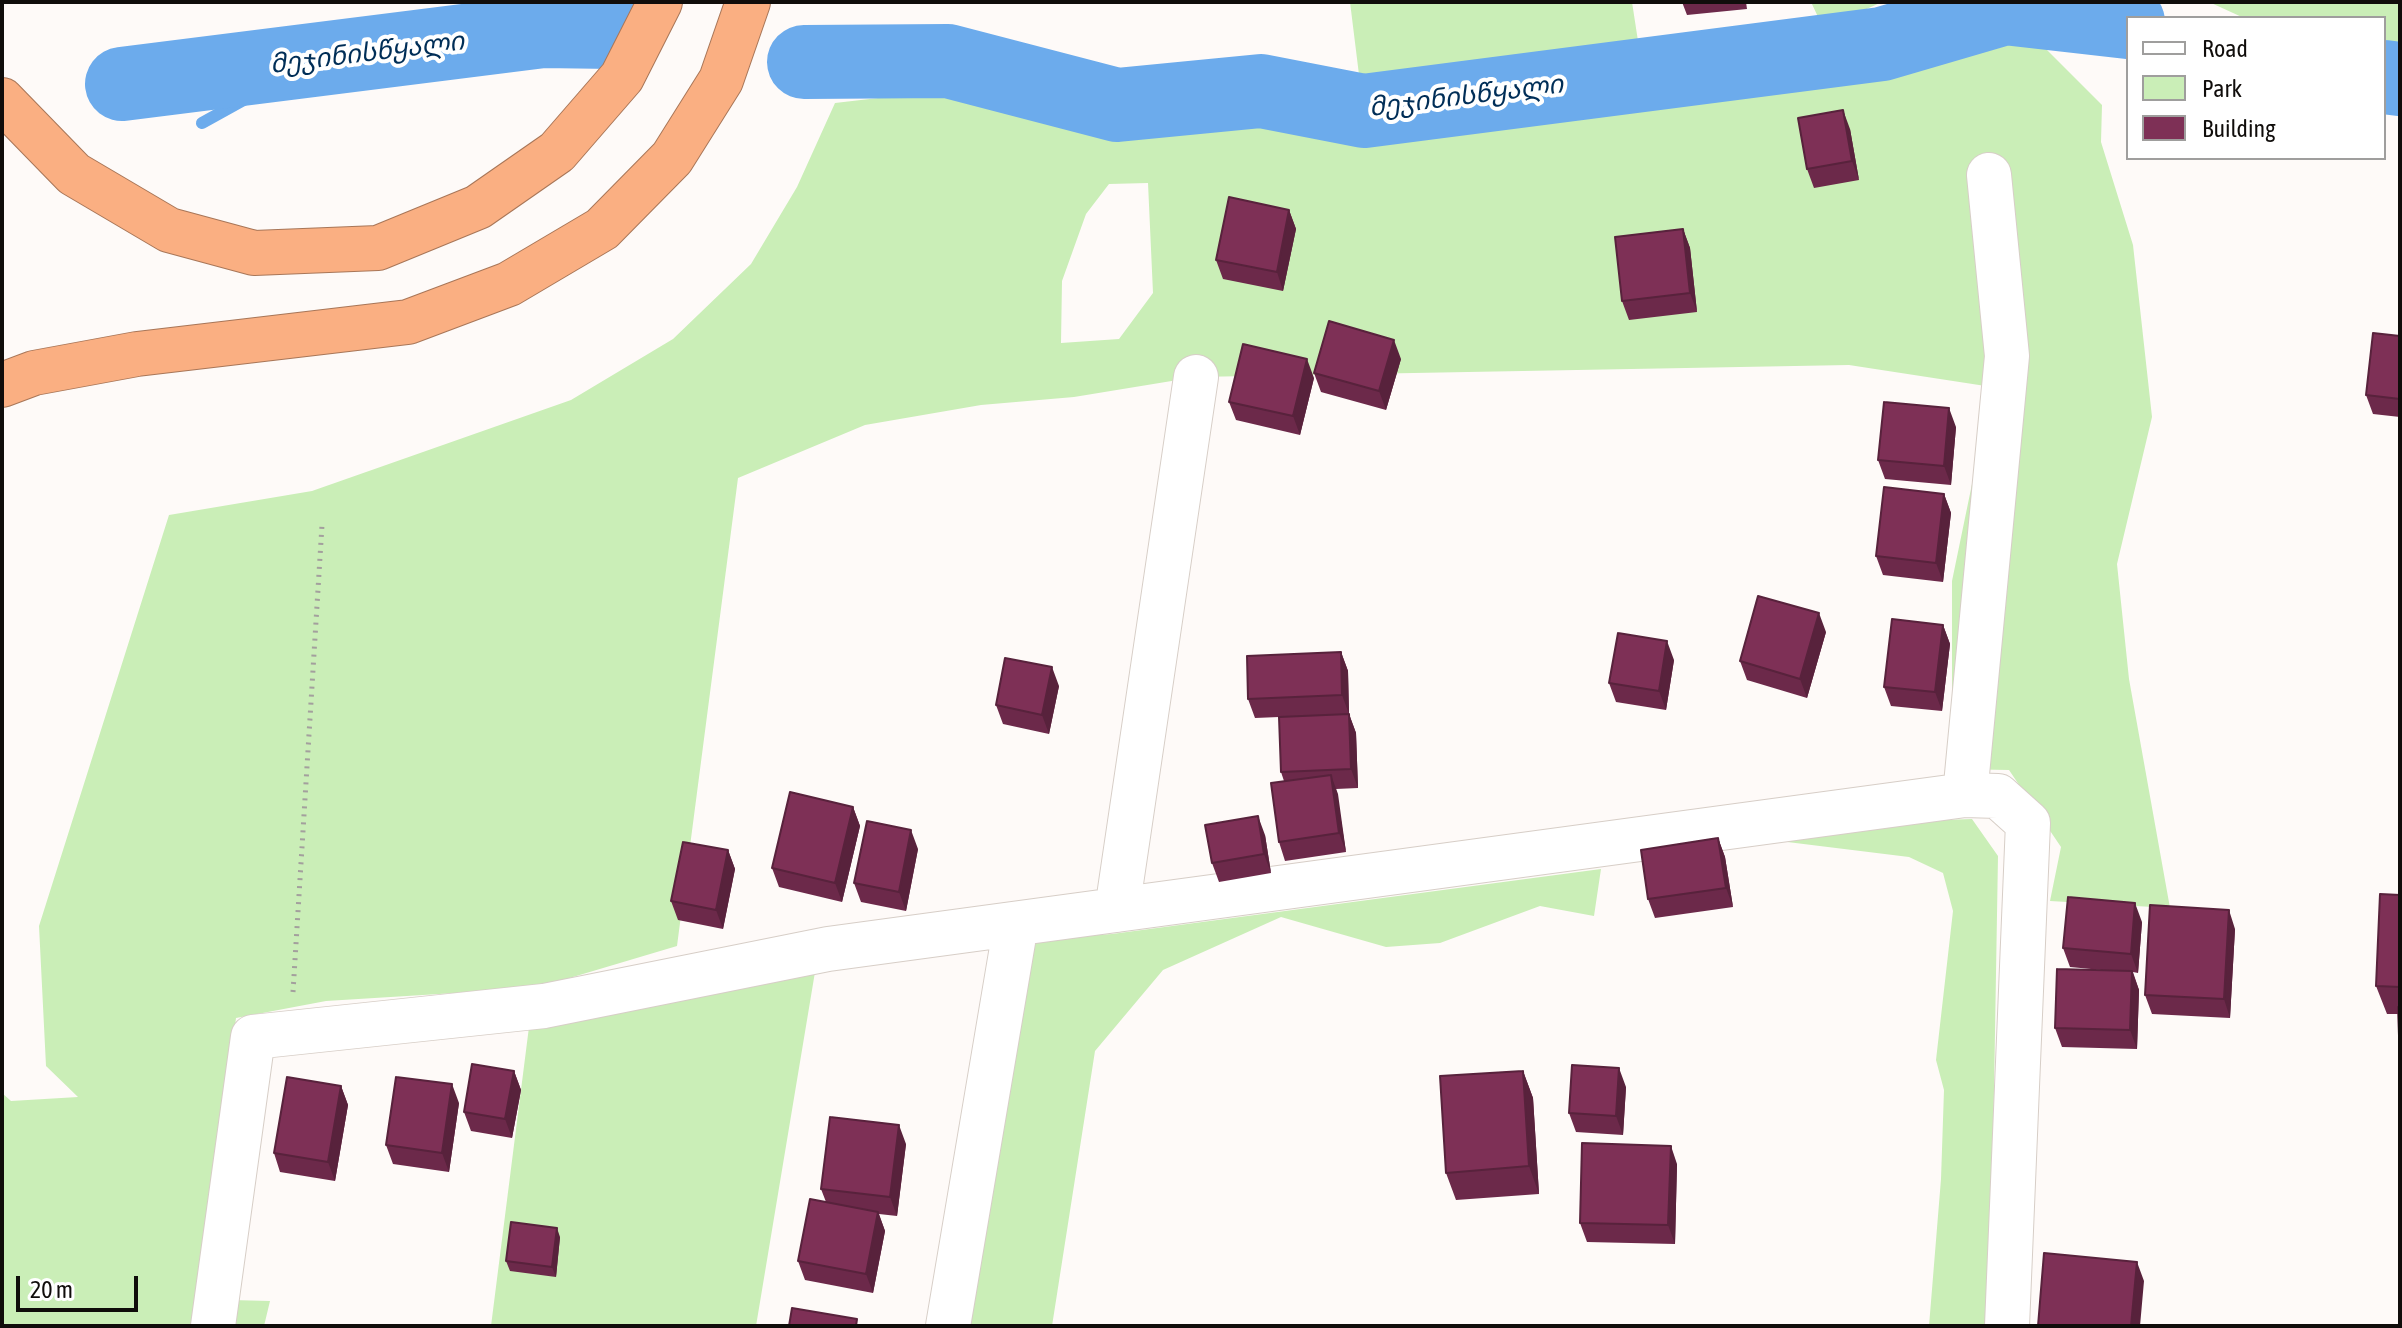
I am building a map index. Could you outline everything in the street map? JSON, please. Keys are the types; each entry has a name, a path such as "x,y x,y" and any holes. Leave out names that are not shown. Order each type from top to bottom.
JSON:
{"highway":[{"path":"2,100 74,174 169,230 254,253 378,248 478,207 557,152 622,77 660,2"},
{"path":"2,385 34,373 137,354 408,322 509,284 602,229 672,158 721,80 748,2"}],"street":[{"path":"1965,795 2007,356 1989,175"},
{"path":"1117,910 1196,377"},
{"path":"213,1326 253,1037 544,1006 828,949 1965,795 1998,796 2028,823 2007,1326"},
{"path":"948,1326 1016,924"}],"path":[{"path":"253,1037 292,997 322,525"}],"green space":[{"path":"1350,2 1632,2 1640,54 1545,80 1361,91"},
{"path":"1811,2 1882,2 1860,12 1819,19"},
{"path":"2209,2 2400,2 2400,47 2386,45 2386,16 2240,16"},
{"path":"2022,25 2102,105 2101,142 2133,245 2152,417 2117,564 2129,679 2170,908 2050,901 2061,847 2009,770 1952,769 1952,581 1992,387 1849,365 1196,377 1074,397 981,405 865,425 738,478 677,946 536,988 326,1001 236,1018 197,1326 2,1326 2,1093 11,1101 78,1097 46,1066 39,926 169,515 312,491 571,400 673,339 751,264 797,187 835,103 973,87 1118,133 1208,120 1308,133 1839,68","holes":["1148,183 1153,293 1119,339 1061,343 1062,281 1086,214 1109,184"]},
{"path":"1972,819 1998,856 1990,1326 1929,1326 1941,1179 1944,1090 1936,1060 1953,911 1943,873 1909,857 1763,839 1826,824"},
{"path":"1601,869 1594,916 1540,906 1440,943 1386,947 1281,917 1163,970 1095,1051 1052,1326 968,1326 1032,939 1112,934"},
{"path":"816,966 756,1326 491,1326 530,1019"},
{"path":"231,1300 270,1301 264,1326 228,1326"}],"building":[{"path":"1843,110 1852,161 1807,169 1798,118"},
{"path":"1229,197 1289,210 1277,272 1216,260"},
{"path":"1683,229 1690,293 1622,301 1615,237"},
{"path":"1329,321 1394,340 1379,391 1314,373"},
{"path":"2373,333 2400,336 2400,399 2366,395"},
{"path":"1243,344 1307,359 1293,416 1229,402"},
{"path":"1884,402 1949,408 1944,466 1878,460"},
{"path":"1884,487 1944,494 1936,563 1876,556"},
{"path":"1758,596 1819,613 1800,679 1740,661"},
{"path":"1892,619 1943,625 1935,692 1884,687"},
{"path":"1618,633 1667,641 1659,691 1609,683"},
{"path":"1341,652 1342,695 1248,699 1247,656"},
{"path":"1005,658 1052,667 1042,715 996,705"},
{"path":"1349,714 1351,769 1281,772 1279,717"},
{"path":"1331,775 1339,833 1279,842 1271,783"},
{"path":"790,792 853,807 835,883 772,868"},
{"path":"1258,816 1264,854 1212,863 1205,825"},
{"path":"867,821 911,830 899,892 854,883"},
{"path":"1718,838 1726,888 1648,899 1641,850"},
{"path":"683,842 728,850 716,910 671,901"},
{"path":"2380,894 2400,895 2400,987 2376,986"},
{"path":"2068,897 2135,903 2131,954 2063,948"},
{"path":"2150,905 2229,910 2224,999 2145,995"},
{"path":"2057,969 2132,971 2130,1030 2055,1028"},
{"path":"2398,1007 2400,1007 2400,1064"},
{"path":"472,1064 514,1071 505,1119 464,1112"},
{"path":"1572,1065 1619,1068 1616,1116 1569,1113"},
{"path":"1523,1071 1529,1166 1446,1173 1440,1076"},
{"path":"287,1077 341,1086 328,1162 274,1153"},
{"path":"396,1077 452,1084 442,1153 386,1145"},
{"path":"830,1117 899,1125 890,1197 821,1189"},
{"path":"1582,1143 1671,1146 1668,1225 1580,1223"},
{"path":"810,1199 878,1212 866,1274 798,1261"},
{"path":"511,1222 557,1228 552,1267 506,1261"},
{"path":"2044,1253 2137,1262 2131,1326 2038,1326"},
{"path":"792,1308 857,1319 856,1326 789,1326"}],"waterway":[{"name":"მეჯინისწყალი","path":"804,62 948,61 1117,105 1261,91 1364,111 1882,44 2005,8 2126,22"},
{"name":"მეჯინისწყალი","path":"122,84 543,31 613,32"},
{"path":"202,123 314,61"},
{"name":"მეჯინისწყალი","path":"2386,77 2400,79"}]}
